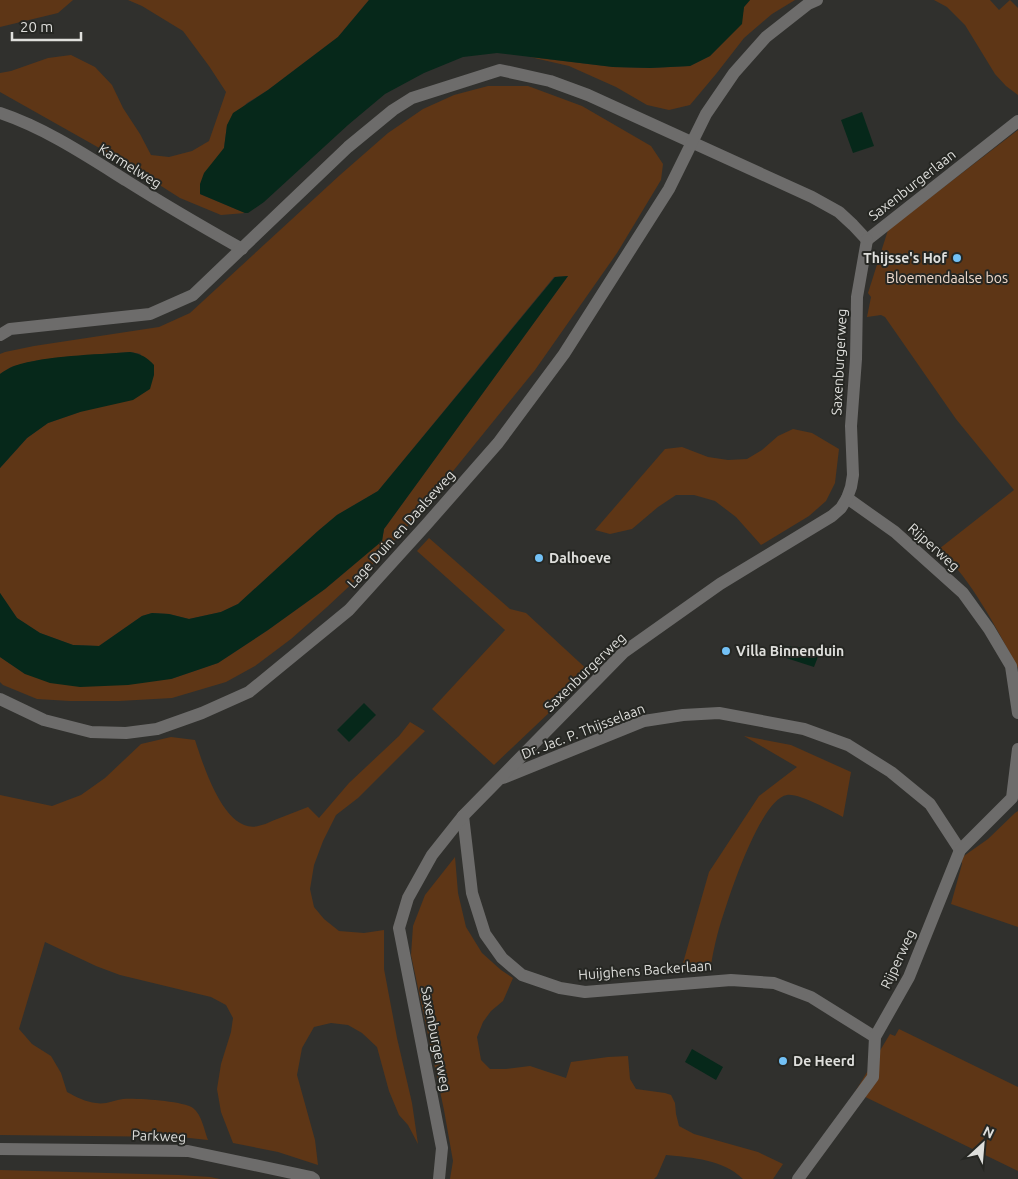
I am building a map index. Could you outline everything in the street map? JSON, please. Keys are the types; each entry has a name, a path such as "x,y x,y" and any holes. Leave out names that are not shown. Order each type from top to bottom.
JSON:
{"street":[{"name":"Lage Duin en Daalseweg","path":"0,699 44,720 91,732 126,733 156,729 249,692 349,610 498,443 564,354 669,189 706,114 734,72 766,37 808,4 817,0"},
{"path":"0,335 10,329 150,314 193,295 348,147 393,110 412,98 500,70 550,81 588,95 691,143"},
{"name":"Karmelweg","path":"0,113 16,118 78,151 181,215 242,249"},
{"name":"Saxenburgerlaan","path":"691,143 812,197 832,208 839,212 867,240 1018,121"},
{"name":"Saxenburgerweg","path":"439,1179 442,1148 399,928 408,898 432,854 463,816 624,652 720,584 832,516 841,508 851,487 853,474 852,426 857,297 867,240"},
{"name":"Rijperweg","path":"847,498 895,532 963,593 989,629 1011,666 1018,713"},
{"name":"Dr. Jac. P. Thijsselaan","path":"499,780 644,721 683,715 720,713 804,729 848,745 891,772 930,804 960,850"},
{"name":"Rijperweg","path":"798,1179 873,1077 875,1037 909,977 960,850 1012,798 1018,749"},
{"name":"Huijghens Backerlaan","path":"463,816 472,893 485,934 502,958 522,975 560,988 585,992 731,980 774,983 811,997 875,1037"},
{"name":"Parkweg","path":"0,1149 188,1152 314,1179"}],"green space":[{"path":"0,0 73,0 58,13 0,27"},
{"path":"128,0 369,0 338,37 268,90 247,103 227,125 224,148 216,159 200,194 245,213 221,215 180,198 117,158 0,92 0,73 48,58 71,55 95,67 112,85 123,108 151,155 169,157 192,151 209,141 226,92 183,31 142,6"},
{"path":"750,0 795,0 772,14 744,38 690,105 669,110 647,105 616,87 569,66 530,57 613,67 690,66 710,56 741,24 744,7"},
{"path":"934,0 990,0 999,10 1010,0 1018,8 1018,95 995,74 965,25 947,7"},
{"path":"488,86 528,86 582,106 651,146 663,164 661,180 617,253 535,370 415,518 373,564 291,639 255,666 226,682 172,698 119,701 37,699 3,685 0,682 0,657 25,674 171,679 218,663 325,589 382,541 384,529 568,276 554,277 378,491 337,515 238,604 221,612 189,619 169,614 152,613 142,616 99,646 73,645 40,633 17,618 0,593 0,468 27,438 48,423 80,412 141,354 130,352 34,361 11,367 0,374 0,354 34,346 159,327 190,313 388,133 423,109 454,95"},
{"name":"Bloemendaalse bos","path":"1018,130 1018,668 973,590 939,549 1014,490 956,419 885,317 881,315 867,317 871,297 868,293 888,230"},
{"path":"793,429 812,433 839,449 835,483 826,501 809,516 761,545 736,517 715,501 694,495 676,495 658,507 632,529 610,534 595,530 665,449 682,447 708,457 728,460 747,459 762,450 778,436"},
{"path":"429,538 510,609 526,613 591,673 494,765 432,709 505,630 417,551"},
{"path":"410,722 425,731 358,798 336,815 314,865 310,889 314,907 324,919 339,931 364,933 384,930 384,969 412,1103 418,1144 408,1125 399,1115 389,1091 377,1047 362,1033 348,1025 331,1023 314,1027 302,1048 297,1075 315,1140 318,1165 278,1152 233,1143 221,1112 217,1089 221,1064 231,1032 233,1018 226,1005 211,997 120,975 45,942 19,1029 32,1044 51,1056 61,1073 67,1092 85,1100 99,1103 123,1099 138,1099 188,1106 193,1108 199,1115 208,1140 180,1137 0,1135 0,795 52,806 81,795 105,778 141,744 171,737 195,740 209,780 225,809 246,826 262,825 308,807 319,818 349,783 399,736"},
{"path":"744,736 791,745 851,772 843,817 815,803 792,795 787,795 776,801 765,815 744,857 721,923 710,970 681,970 709,872 759,796 797,767"},
{"path":"1018,811 1018,927 951,904 962,864 961,858 988,839"},
{"path":"455,857 458,893 466,927 482,953 513,978 503,1001 491,1011 483,1022 477,1037 481,1060 490,1069 530,1066 566,1078 571,1062 628,1056 630,1079 636,1089 671,1095 675,1103 679,1126 694,1134 758,1152 783,1164 773,1179 743,1179 735,1172 717,1163 666,1155 654,1179 450,1179 453,1161 411,955 413,926 425,895"},
{"path":"899,1029 1018,1087 1018,1171 855,1092 890,1034 895,1036"},
{"path":"0,1170 179,1175 220,1179 0,1179"}],"shaded area":[{"path":"369,0 750,0 744,7 742,24 710,56 690,66 613,67 497,53 463,57 424,73 385,94 348,125 264,202 248,213 200,194 200,184 204,173 224,148 227,125 233,113 268,90 338,37"},
{"path":"862,112 874,146 853,153 841,120"},
{"path":"568,276 384,529 382,541 325,589 268,630 218,663 171,679 128,685 80,687 50,683 25,674 0,657 0,593 17,618 40,633 73,645 99,646 142,616 152,613 169,614 189,619 221,612 238,604 337,515 378,491 555,277"},
{"path":"130,352 144,356 154,365 154,375 150,389 133,400 80,412 48,423 27,438 0,468 0,374 14,366 27,362 71,356"},
{"path":"784,646 821,649 814,667 783,657"},
{"path":"364,703 376,715 349,742 337,730"},
{"path":"692,1049 723,1067 716,1080 685,1062"}],"place":[{"name":"Thijsse's Hof","path":"957,258"},
{"name":"Dalhoeve","path":"539,558"},
{"name":"Villa Binnenduin","path":"726,651"},
{"name":"De Heerd","path":"783,1061"}]}
